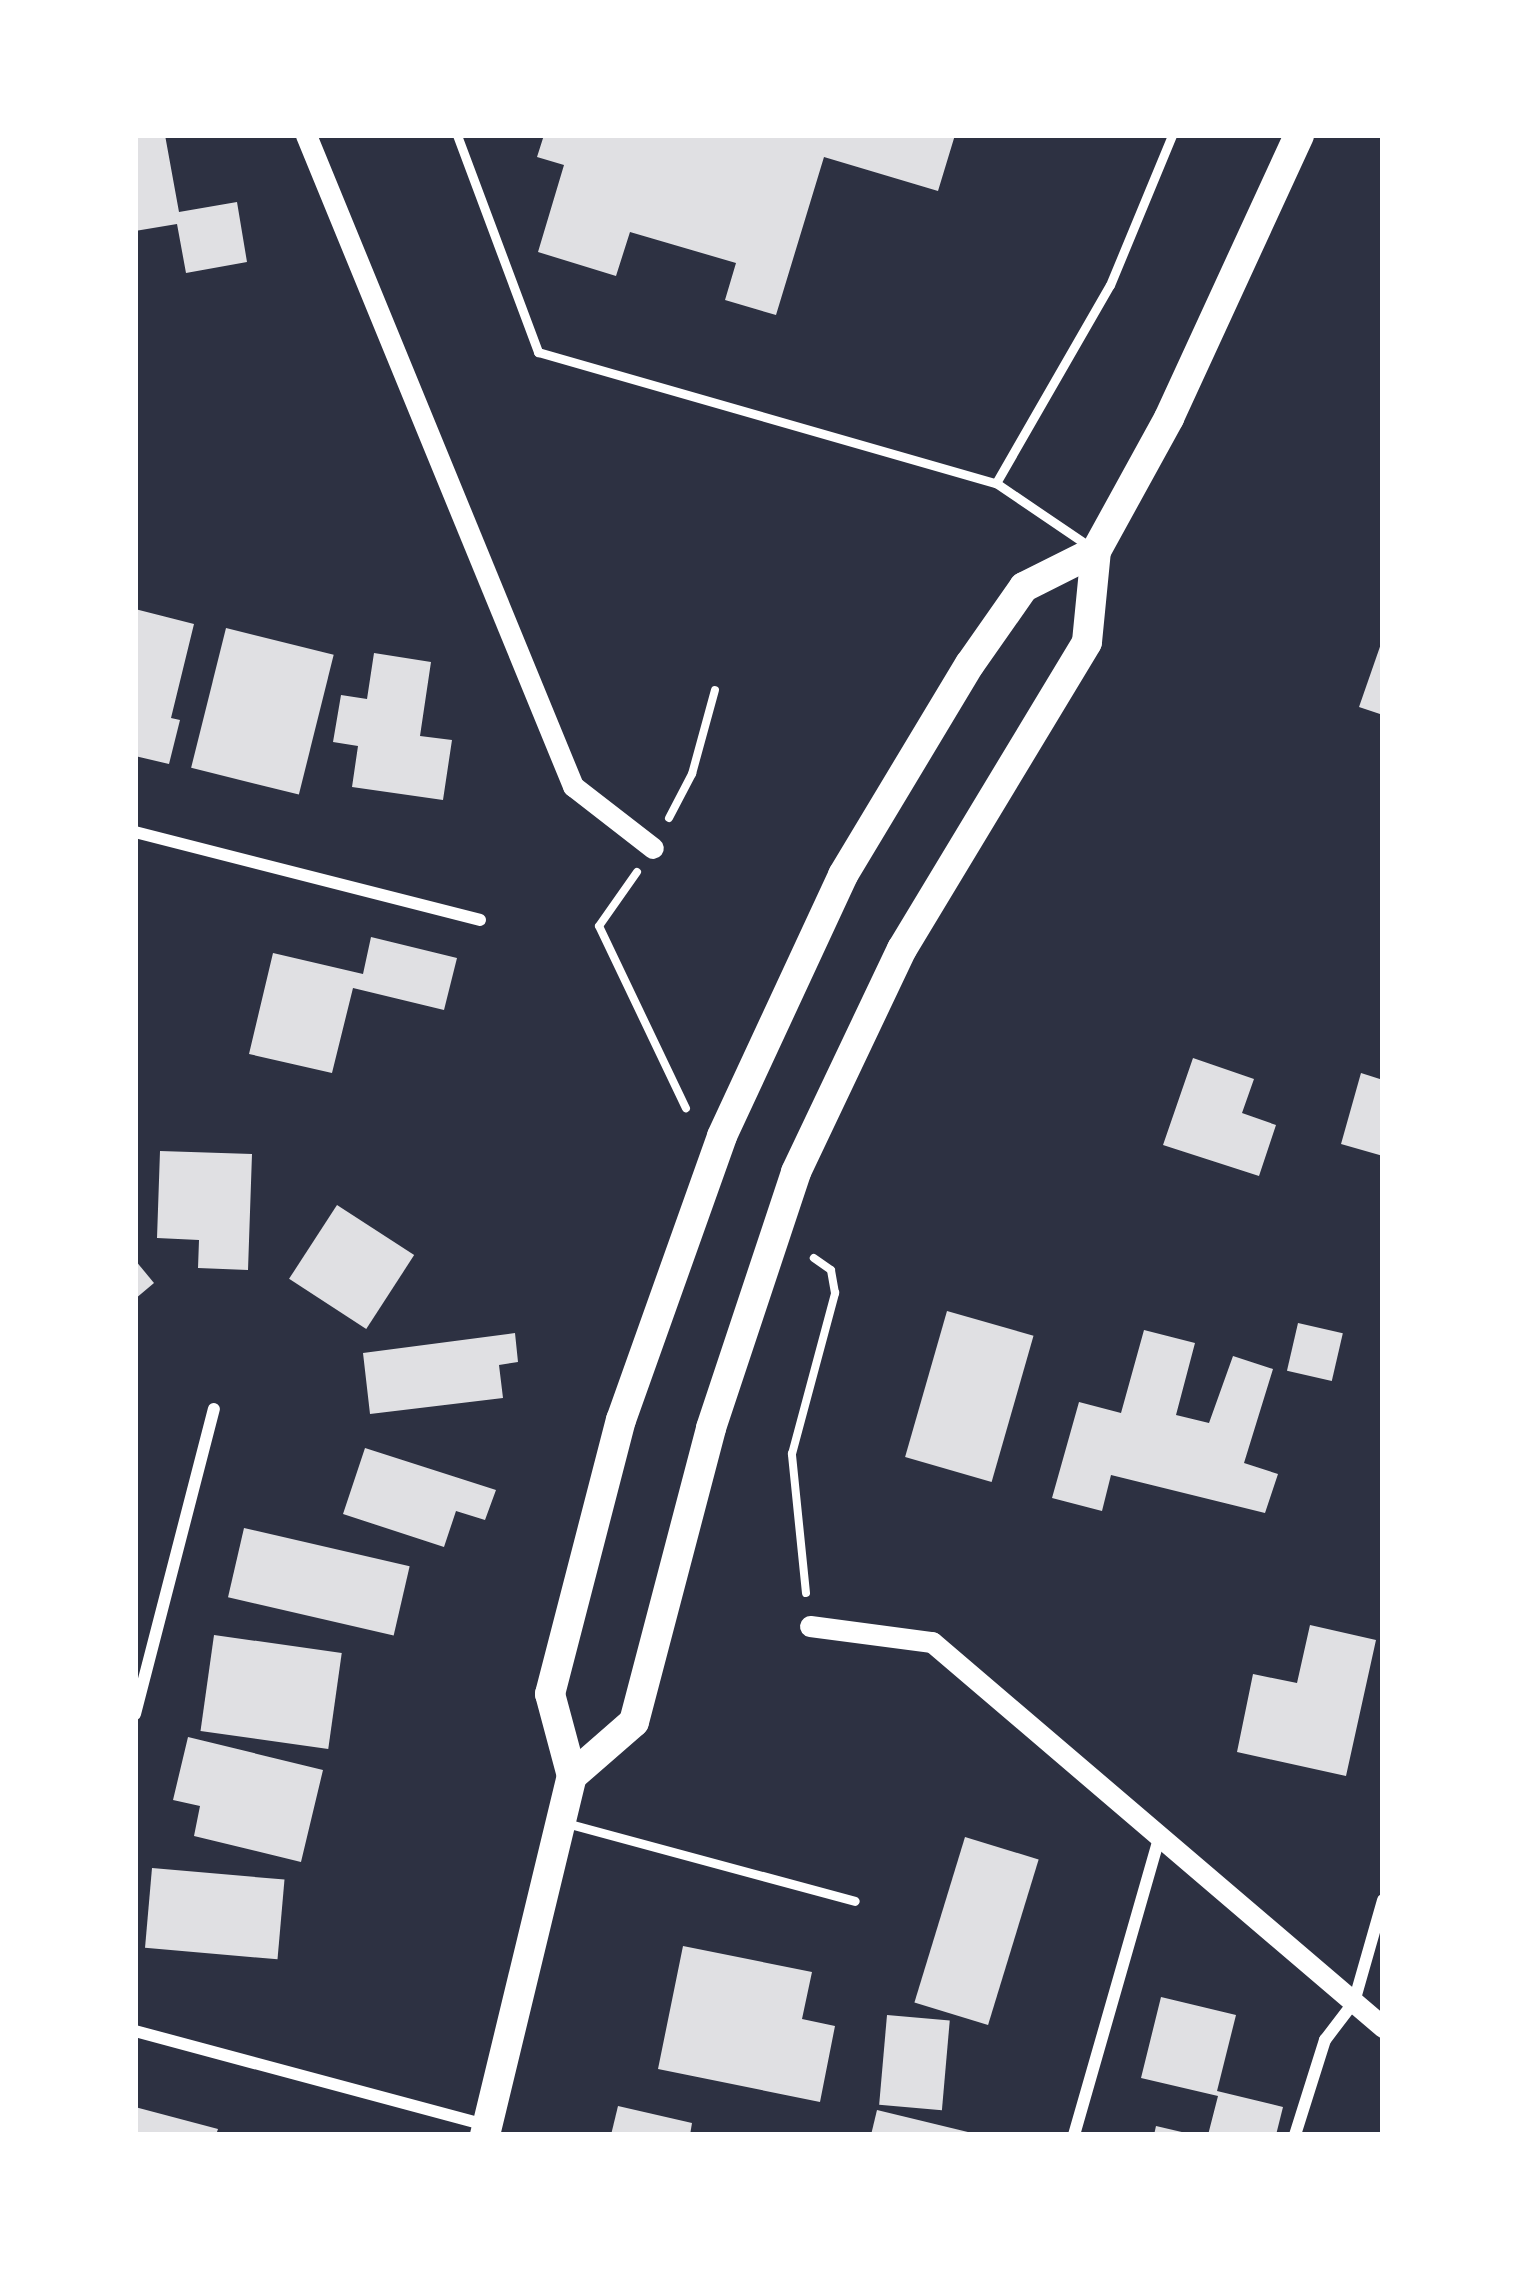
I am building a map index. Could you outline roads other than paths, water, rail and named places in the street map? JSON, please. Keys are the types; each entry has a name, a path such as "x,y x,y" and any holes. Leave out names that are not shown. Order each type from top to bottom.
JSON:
{"main road":[{"path":"572,1776 634,1722 769,1240 902,949 1088,642 1096,551 1169,418 1298,135"},
{"path":"486,2130 572,1776 550,1694 621,1420 722,1136 843,875 970,664 1024,587 1096,551"}],"street":[{"path":"306,135 573,786 653,848"},
{"path":"135,832 480,920"},
{"path":"135,1714 214,1409"},
{"path":"810,1626 932,1642 1383,2027"},
{"path":"1074,2135 1159,1838"},
{"path":"1295,2135 1325,2040 1354,2002 1383,1900"},
{"path":"135,2031 486,2130"}],"lane":[{"path":"457,135 538,352 996,483 1096,551"},
{"path":"996,483 1110,285 1172,135"},
{"path":"560,1821 855,1901"}]}
